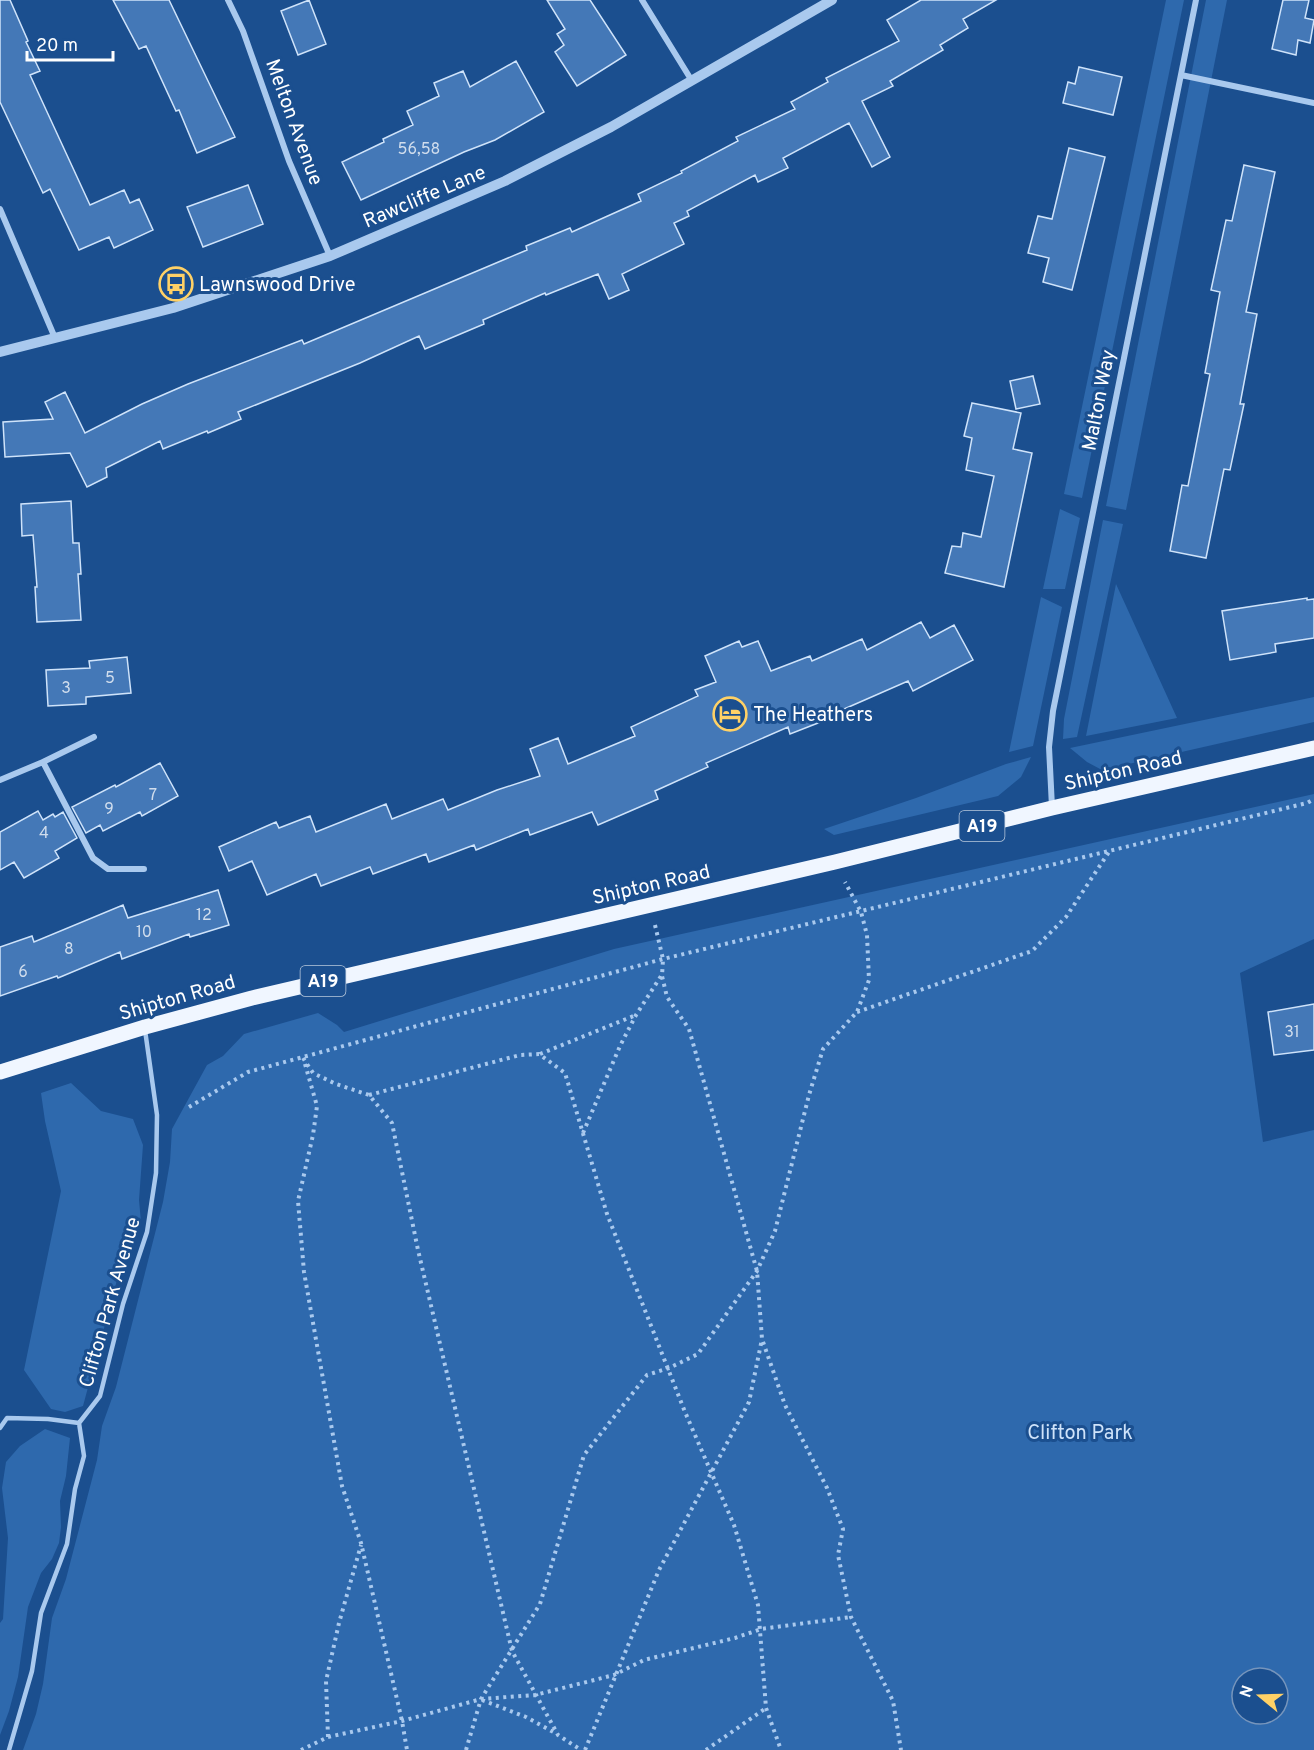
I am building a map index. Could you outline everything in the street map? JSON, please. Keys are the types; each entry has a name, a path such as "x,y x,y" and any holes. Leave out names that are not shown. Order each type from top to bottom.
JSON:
{"main road":[{"name":"Shipton Road","path":"0,1072 145,1027 252,998 1314,748"}],"street":[{"name":"Melton Avenue","path":"228,0 243,31 289,161 330,256"},
{"path":"642,0 692,81"},
{"name":"Rawcliffe Lane","path":"0,352 173,308 330,256 505,181 611,127 831,0"},
{"name":"Malton Way","path":"1052,808 1049,747 1053,711 1196,0"},
{"path":"1181,75 1314,103"},
{"path":"0,209 56,339"},
{"path":"0,780 44,762 94,737"},
{"path":"44,762 93,858 108,868 144,869"}],"lane":[{"name":"Clifton Park Avenue","path":"79,1423 100,1396 123,1304 147,1232 156,1173 157,1115 145,1027"},
{"path":"0,1428 7,1418 48,1419 79,1423 84,1456 75,1489 67,1544 41,1612 32,1671 9,1750"}],"path":[{"path":"189,1107 248,1072 663,959 1306,803 1314,799"},
{"path":"857,1012 1032,951 1066,917 1109,851"},
{"path":"466,1750 481,1699 540,1604 584,1455 647,1375 669,1368 698,1354 757,1271 775,1231 809,1095 823,1049 857,1012 869,980 867,935 861,912 835,862"},
{"path":"481,1699 526,1717 583,1750 658,1570 749,1402 762,1340 757,1271 689,1029 668,997 662,976 663,959 650,906"},
{"path":"583,1134 636,1014 662,976"},
{"path":"369,1095 510,1058 539,1054 636,1014"},
{"path":"539,1054 565,1073 607,1214 734,1525 758,1605 766,1708 781,1750"},
{"path":"303,1058 313,1073 336,1084 369,1095 392,1123 421,1261 512,1651 558,1735"},
{"path":"303,1058 317,1106 298,1201 304,1272 342,1486 362,1543 407,1750"},
{"path":"762,1340 786,1405 827,1488 843,1529 838,1555 851,1617 893,1701 901,1750"},
{"path":"328,1737 326,1681 339,1623 362,1543"},
{"path":"301,1750 328,1737 402,1721 481,1699 535,1695 614,1675 644,1660 735,1638 761,1629 851,1617"},
{"path":"706,1750 766,1708"}],"green space":[{"path":"1166,0 1184,0 1082,498 1064,494"},
{"path":"1206,0 1227,0 1126,510 1106,506"},
{"path":"1060,509 1080,518 1065,589 1043,589"},
{"path":"1103,520 1123,524 1077,737 1063,739 1064,719"},
{"path":"1116,584 1177,718 1086,736"},
{"path":"1041,597 1062,607 1033,746 1009,752"},
{"path":"1314,697 1314,722 1102,770 1087,762 1070,748"},
{"path":"1031,757 1021,777 998,796 834,835 824,829 1006,764"},
{"name":"Clifton Park","path":"1314,794 1314,939 1240,973 1263,1142 1314,1130 1314,1750 23,1750 36,1714 43,1684 52,1618 66,1579 97,1460 102,1426 116,1387 163,1202 170,1162 172,1129 207,1065 223,1056 244,1034 318,1013 344,1032 614,949"},
{"path":"71,1083 101,1111 133,1119 143,1145 139,1200 141,1222 136,1240 123,1259 83,1406 65,1412 51,1409 24,1370 61,1191 41,1093"},
{"path":"45,1429 70,1438 66,1476 60,1501 59,1543 52,1559 41,1573 28,1607 18,1677 0,1735 0,1623 3,1619 8,1538 2,1488 6,1462 20,1446"}],"building":[{"path":"0,0 10,0 28,41 26,42 40,71 30,75 90,205 124,190 130,203 139,199 153,230 114,248 109,237 79,250 50,189 43,193 0,102"},
{"path":"113,0 169,0 235,137 197,153 179,110 176,111 146,46 139,49"},
{"path":"309,0 326,44 298,55 281,11"},
{"path":"547,0 590,0 626,55 577,86 555,52 564,45 557,34 565,29"},
{"path":"921,0 996,0 963,19 968,28 940,45 943,50 890,81 893,86 862,101 890,157 872,167 849,123 783,158 788,168 758,182 755,175 687,211 689,216 674,223 684,244 622,274 629,290 609,299 598,274 546,295 545,293 483,320 484,324 425,349 419,336 360,363 238,412 241,419 208,433 207,431 163,449 160,441 106,468 107,477 87,487 70,453 5,457 3,422 53,419 45,402 65,392 85,433 188,384 302,340 304,344 527,250 526,246 570,228 572,232 641,201 638,194 682,173 681,171 738,141 736,137 795,109 791,102 828,82 826,78 899,41 887,20"},
{"path":"1283,0 1309,0 1305,18 1314,20 1310,43 1298,40 1296,55 1272,49"},
{"path":"516,61 544,112 495,140 361,200 342,162 413,125 407,111 439,96 434,83 463,71 470,87"},
{"path":"1079,67 1122,77 1113,115 1063,103 1068,82 1075,84"},
{"path":"1069,148 1105,157 1072,290 1043,282 1049,258 1028,253 1038,216 1052,219"},
{"path":"1244,165 1275,172 1246,312 1257,314 1240,404 1244,404 1230,470 1224,469 1206,558 1170,551 1182,485 1188,486 1210,374 1205,373 1220,292 1211,290 1226,220 1232,221"},
{"path":"248,185 263,224 203,247 187,207"},
{"path":"1033,376 1040,404 1016,409 1010,381"},
{"path":"972,403 1021,413 1013,449 1032,453 1004,587 945,573 952,546 961,547 963,533 981,537 994,476 966,470 972,438 964,436"},
{"path":"71,501 73,543 79,543 81,574 78,574 81,620 37,622 33,535 22,536 21,504"},
{"path":"1307,598 1307,600 1314,599 1314,638 1275,644 1276,652 1230,660 1222,611"},
{"path":"921,622 930,638 954,625 973,660 913,691 908,681 835,713 836,716 790,734 788,727 706,763 708,767 655,791 658,799 598,825 592,812 530,835 528,829 476,850 474,845 429,862 426,854 373,874 370,867 321,886 316,874 267,895 252,861 229,871 219,847 276,822 279,828 310,816 316,832 386,804 392,819 443,799 448,810 540,776 530,749 558,738 568,764 635,736 631,727 698,696 695,690 716,682 705,656 739,641 742,647 758,641 771,671 810,656 812,661 862,639 867,650"},
{"path":"127,657 131,693 86,697 86,704 48,706 46,670 90,668 89,661"},
{"path":"160,763 178,796 142,816 140,812 103,831 100,825 86,833 72,807"},
{"path":"38,811 43,820 53,814 55,817 63,812 77,838 55,851 59,858 24,878 14,862 0,870 0,832"},
{"path":"218,890 229,925 190,937 189,934 122,959 120,952 58,978 57,976 0,996 0,947 32,936 34,942 123,905 128,918"},
{"path":"1314,1004 1314,1050 1274,1055 1268,1012"}],"place":[{"name":"Lawnswood Drive","path":"176,284"},
{"name":"The Heathers","path":"730,714"}]}
